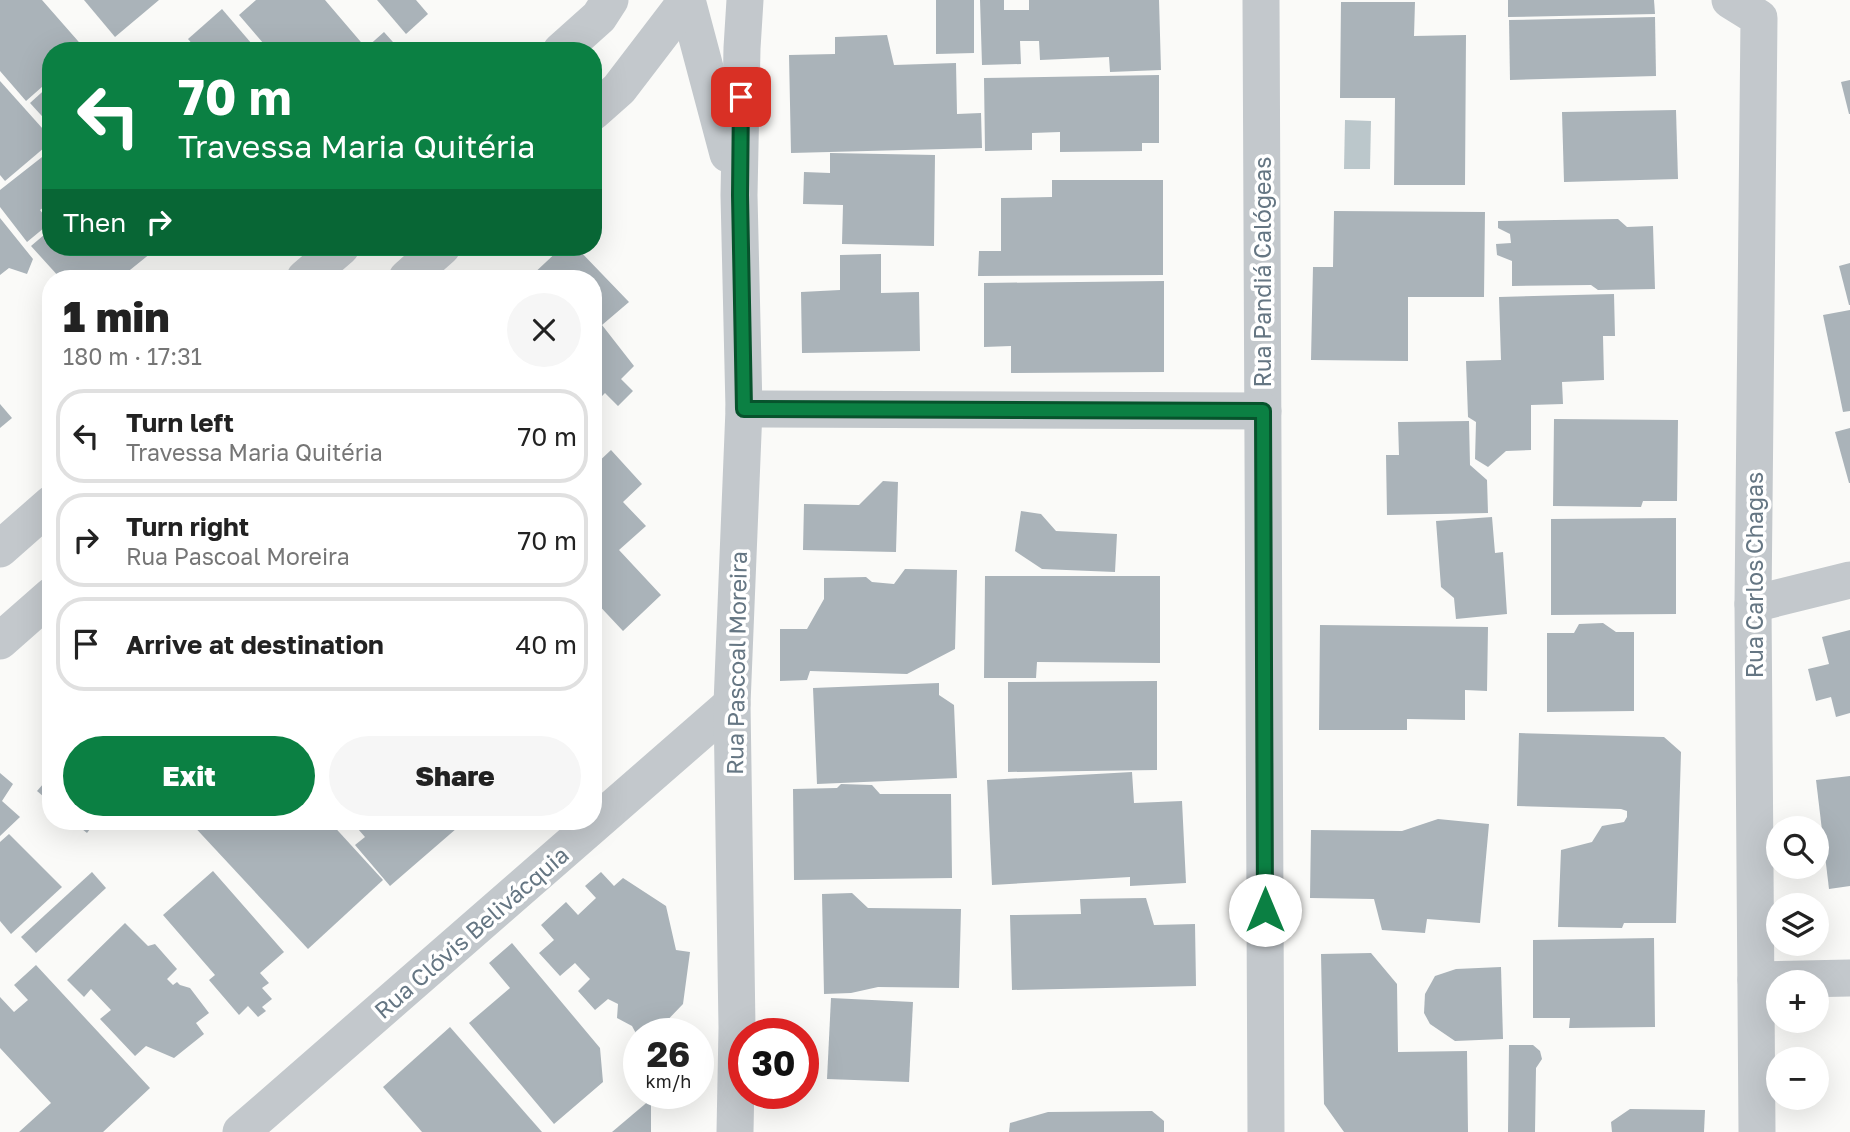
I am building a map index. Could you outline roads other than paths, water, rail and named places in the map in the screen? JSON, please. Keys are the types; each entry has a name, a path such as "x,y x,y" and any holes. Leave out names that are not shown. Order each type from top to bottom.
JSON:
{"street":[{"path":"571,42 600,17 610,0"},
{"path":"602,104 619,89 687,0"},
{"name":"Rua Pascoal Moreira","path":"687,0 740,195"},
{"name":"Rua Pascoal Moreira","path":"735,1132 737,1028 732,704 744,409 740,195 745,0"},
{"name":"Rua Pandiá Calógeas","path":"1261,0 1266,1132"},
{"name":"Rua Carlos Chagas","path":"1745,9 1757,1132"},
{"path":"314,270 331,256"},
{"path":"416,270 432,256"},
{"path":"744,409 1263,411"},
{"path":"0,549 42,512"},
{"path":"1753,604 1850,580"},
{"path":"0,641 42,604"},
{"name":"Rua Clóvis Belivácquia","path":"602,817 732,704"},
{"name":"Rua Clóvis Belivácquia","path":"241,1132 587,830"},
{"path":"1756,980 1850,978"}]}
